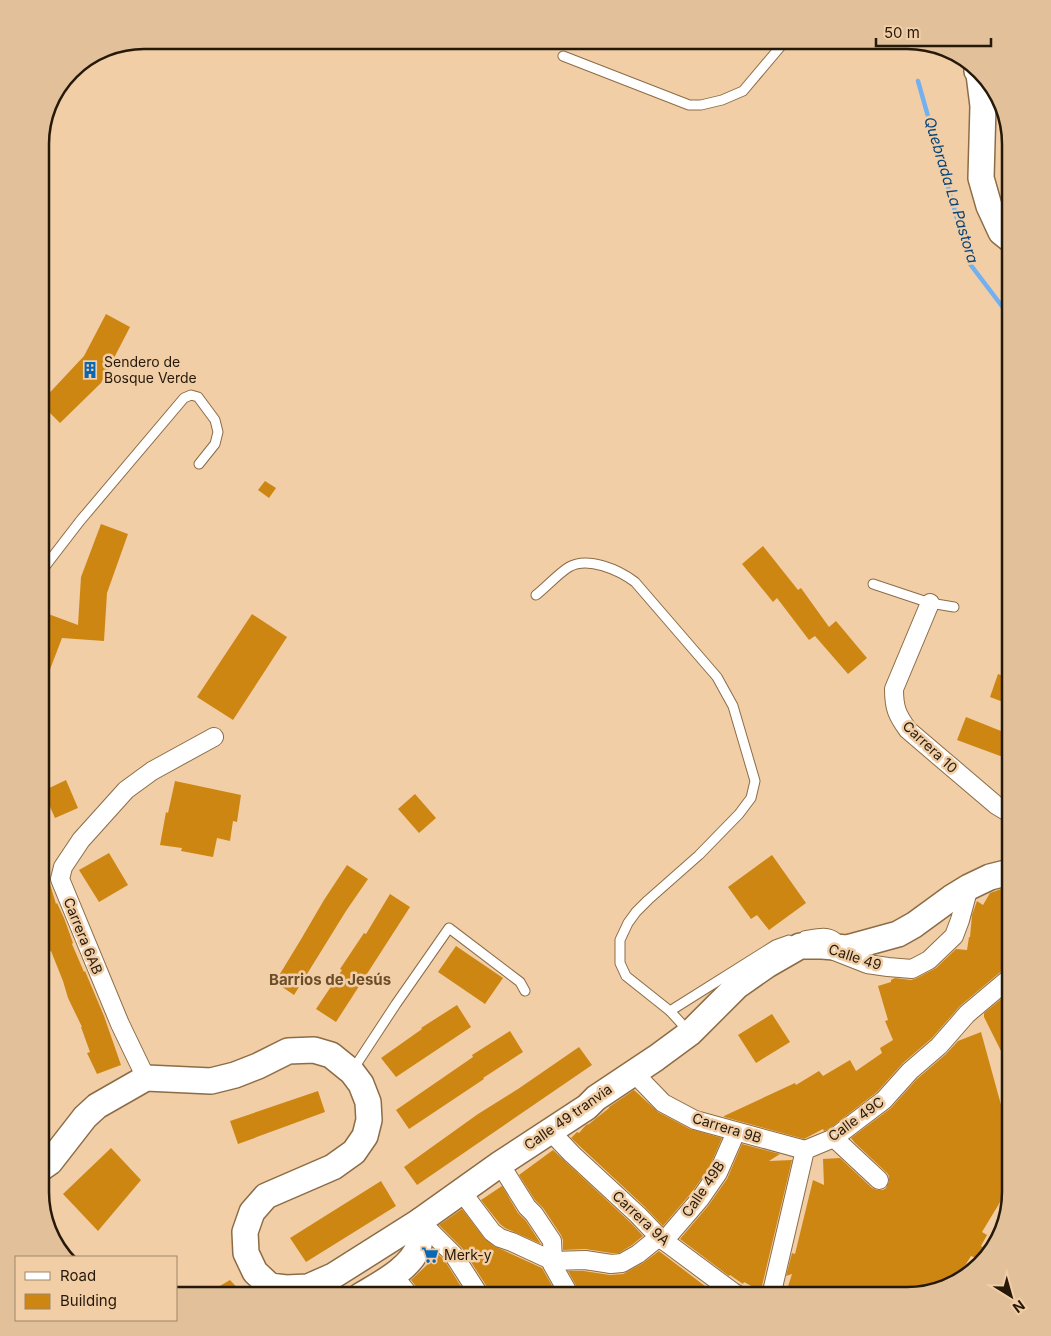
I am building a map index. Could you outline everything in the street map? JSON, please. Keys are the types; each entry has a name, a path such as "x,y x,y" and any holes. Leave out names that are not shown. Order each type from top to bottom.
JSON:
{"main road":[{"path":"980,83 983,106 981,178 989,206 1002,225"},
{"name":"Calle 49","path":"822,946 848,948 898,934 969,887 990,876 1002,874"},
{"name":"Calle 49 tranvia","path":"308,1287 333,1276 420,1221 500,1164 587,1107 596,1098 656,1058 690,1032 737,986 767,966 800,946 822,946"},
{"path":"49,1163 85,1117 97,1106 146,1078 211,1082 258,1066 288,1051 314,1050 330,1055 352,1072"},
{"name":"Calle 49 tranvia","path":"278,1287 270,1286 255,1272 246,1253 245,1232 252,1212 266,1196 333,1167 354,1152 364,1136 369,1120 368,1102 361,1084 352,1072"},
{"path":"374,1287 409,1262 419,1244 420,1221"}],"street":[{"name":"Carrera 10","path":"930,603 894,689 894,704 898,716 908,730 1002,809"},
{"name":"Carrera 6AB","path":"146,1078 108,997 60,879 63,867 81,840 126,790 152,771 214,737"},
{"name":"Calle 49","path":"822,946 867,964 912,969 929,960 954,936 969,887"},
{"name":"Calle 49C","path":"805,1150 834,1138 884,1100 967,1014 1002,985"},
{"name":"Carrera 9B","path":"634,1073 663,1103 695,1120 805,1150"},
{"name":"Carrera 9A","path":"550,1131 661,1239 726,1287"},
{"name":"Calle 49B","path":"553,1261 585,1260 622,1264 661,1239 700,1199 718,1173 736,1132"},
{"path":"834,1138 880,1180"},
{"path":"773,1287 805,1150"},
{"path":"500,1164 527,1207 552,1241 552,1264 565,1287"},
{"path":"462,1192 492,1232 500,1238 553,1261"},
{"path":"420,1221 453,1254 474,1287"},
{"path":"393,1275 403,1287"}],"lane":[{"path":"563,56 689,105 701,105 722,100 743,91 778,49"},
{"path":"49,561 80,521 184,398 191,395 198,397 215,420 218,432 215,444 200,464"},
{"path":"536,596 568,567 577,564 592,563 624,574 635,582 717,677 733,706 755,781 751,798 739,814 699,855 636,912 620,940 620,963 626,976 670,1011 683,1027 690,1032"},
{"path":"872,584 930,603 954,607"},
{"path":"352,1072 449,928 520,982 525,991"},
{"path":"670,1011 775,944 822,932 835,936 848,948"}],"building":[{"name":"Sendero de Bosque Verde","path":"106,314 130,327 101,383 60,423 49,412 49,393 84,356"},
{"path":"265,481 276,488 269,498 258,490"},
{"path":"101,524 128,534 107,593 104,641 62,638 49,672 49,614 78,625 81,577"},
{"path":"763,546 798,590 801,588 829,627 836,621 867,658 848,674 815,636 809,640 777,598 773,602 742,564"},
{"path":"252,614 287,637 233,720 197,697"},
{"path":"998,674 1002,676 1002,702 990,697"},
{"path":"966,717 1002,731 1002,757 957,740"},
{"path":"66,780 78,808 55,818 49,804 49,788"},
{"path":"175,781 241,795 237,822 233,821 230,841 217,838 213,857 181,851 182,848 160,845 166,812 168,813"},
{"path":"415,794 436,818 419,833 398,809"},
{"path":"109,853 128,885 99,902 79,870"},
{"path":"772,855 806,903 769,930 757,915 751,919 728,887"},
{"path":"347,865 368,879 294,995 275,982"},
{"path":"49,881 72,944 104,1016 121,1065 97,1074 87,1053 90,1052 82,1027 68,998 51,951 49,952"},
{"path":"1002,889 1002,971 960,1006 932,1038 903,1063 877,1092 829,1129 824,1131 823,1129 804,1139 724,1117 795,1083 796,1085 819,1071 823,1076 850,1060 856,1071 882,1053 880,1048 893,1040 885,1021 888,1020 878,986 891,982 895,978 911,980 917,978 936,968 956,949 967,950 972,915 977,901 983,905 990,893"},
{"path":"390,894 410,907 336,1022 316,1009"},
{"path":"456,946 503,978 485,1004 438,972"},
{"path":"1002,998 1002,1053 984,1017 984,1013"},
{"path":"457,1005 471,1027 396,1077 381,1058 421,1028"},
{"path":"772,1014 790,1042 756,1063 738,1035"},
{"path":"510,1031 523,1052 409,1129 396,1110 473,1057 472,1055"},
{"path":"981,1032 1002,1108 1001,1200 982,1232 987,1235 981,1246 983,1247 976,1258 971,1256 960,1271 938,1282 926,1285 907,1287 788,1287 792,1274 786,1276 792,1253 795,1254 813,1180 824,1185 823,1159 840,1158 872,1188 883,1190 886,1188 889,1182 887,1173 851,1138 891,1108 917,1079 958,1041"},
{"path":"579,1047 592,1065 417,1185 404,1167 478,1114"},
{"path":"634,1090 658,1112 690,1129 722,1138 709,1168 692,1192 663,1226 571,1138 609,1107"},
{"path":"318,1091 325,1112 238,1144 230,1121"},
{"path":"742,1144 780,1154 769,1161 792,1160 762,1286 753,1287 744,1282 743,1284 729,1276 680,1239 708,1206 727,1179"},
{"path":"111,1148 141,1180 98,1231 63,1194"},
{"path":"553,1150 643,1236 619,1253 585,1249 563,1250 561,1235 519,1175"},
{"path":"381,1181 396,1206 306,1262 290,1238"},
{"path":"502,1186 518,1213 526,1221 541,1244 505,1228 481,1200"},
{"path":"462,1209 484,1238 494,1246 542,1268 553,1287 487,1287 462,1248 439,1225"},
{"path":"433,1249 445,1261 461,1287 416,1287 411,1280 429,1263 427,1261"},
{"path":"659,1251 706,1287 577,1287 568,1271 584,1271 610,1275 623,1274"},
{"path":"230,1280 237,1287 218,1287"}],"waterway":[{"name":"Quebrada La Pastora","path":"918,81 970,264 1002,306"}],"place":[{"name":"Sendero de Bosque Verde","path":"90,370"},
{"name":"Merk-y","path":"430,1255"}],"district":[{"name":"Barrios de Jesús","path":"330,980"}]}
